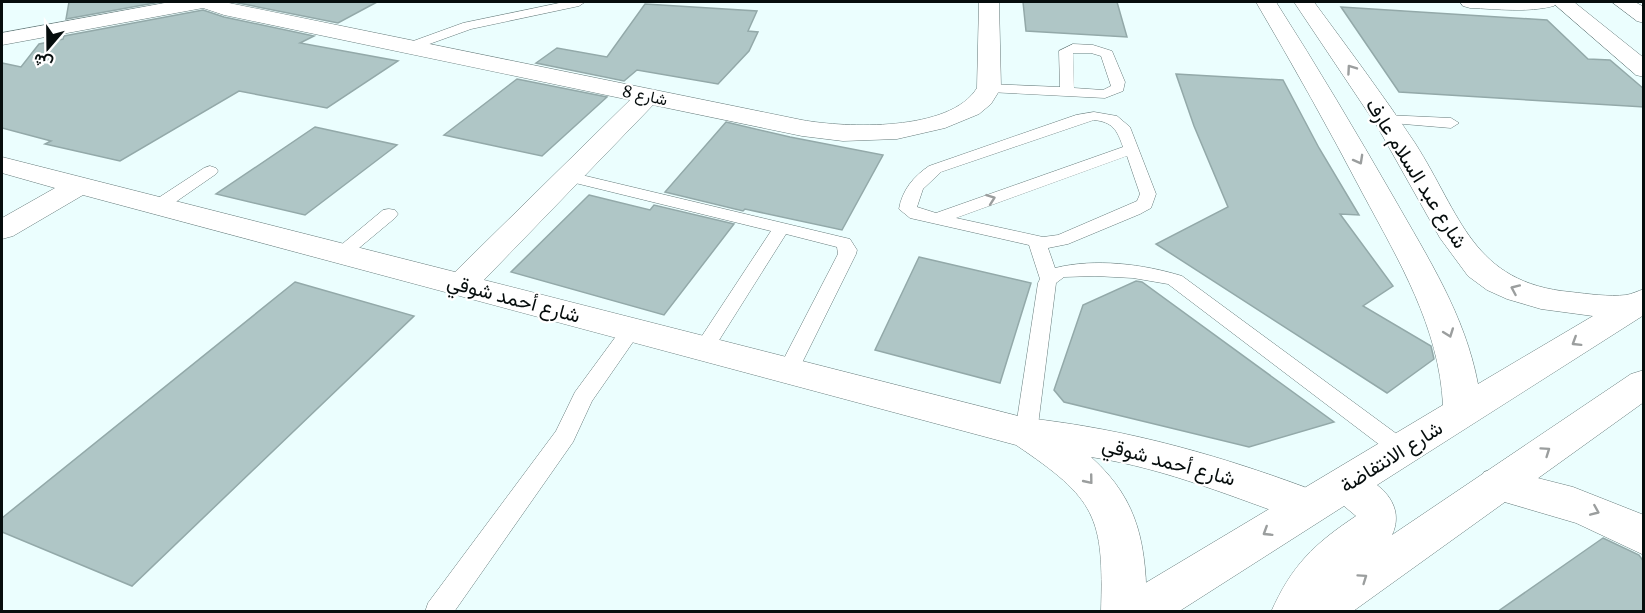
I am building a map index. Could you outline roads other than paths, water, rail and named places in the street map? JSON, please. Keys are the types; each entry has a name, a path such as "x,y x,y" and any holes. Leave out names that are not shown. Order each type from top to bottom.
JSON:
{"street":[{"path":"2,39 201,2"},
{"name":"شارع 8","path":"207,2 224,9 818,131 869,134 903,130 959,115 982,101 989,88"},
{"path":"989,2 989,88"},
{"name":"شارع عبد السلام عارف","path":"1266,2 1327,101 1443,317 1458,365 1462,390 1462,412"},
{"name":"شارع عبد السلام عارف","path":"1304,2 1403,145 1463,250 1493,278 1526,294 1562,303 1639,303"},
{"path":"1470,2 1518,4 1547,2"},
{"path":"1622,2 1644,17"},
{"path":"1565,5 1644,48"},
{"path":"1565,5 1644,70"},
{"path":"461,285 649,95"},
{"path":"1327,101 1344,109 1374,137 1403,145"},
{"name":"شارع أحمد شوقي","path":"2,165 1026,432 1071,437 1163,455 1210,469 1325,496 1370,504 1378,518 1376,524 1348,543 1328,561 1311,581 1294,612"},
{"path":"2,230 80,185"},
{"name":"شارع الانتفاضة","path":"1138,612 1639,303"},
{"path":"1315,612 1644,383"},
{"name":"شارع أحمد شوقي","path":"1026,432 1065,457 1086,476 1108,505 1121,539 1125,574 1124,612"},
{"path":"1498,484 1589,508 1622,522 1644,537"}],"lane":[{"path":"410,47 467,26 579,2"},
{"path":"989,88 1067,92"},
{"path":"1087,116 1102,116 1117,122 1122,126 1132,149 1147,189 1145,204 1046,242 936,219 911,212 908,205 919,182 926,175 946,165 1087,116"},
{"path":"1385,119 1451,123"},
{"path":"936,219 1132,149"},
{"path":"158,206 210,171"},
{"path":"569,177 840,240 844,243 848,250 789,370"},
{"path":"341,254 389,214"},
{"path":"704,348 782,227"},
{"path":"1046,242 1068,270"},
{"path":"1026,432 1049,278 1046,242"},
{"path":"1049,278 1053,273 1068,270 1150,274 1175,280 1401,449"},
{"path":"438,612 565,436 583,398 632,329"}]}
